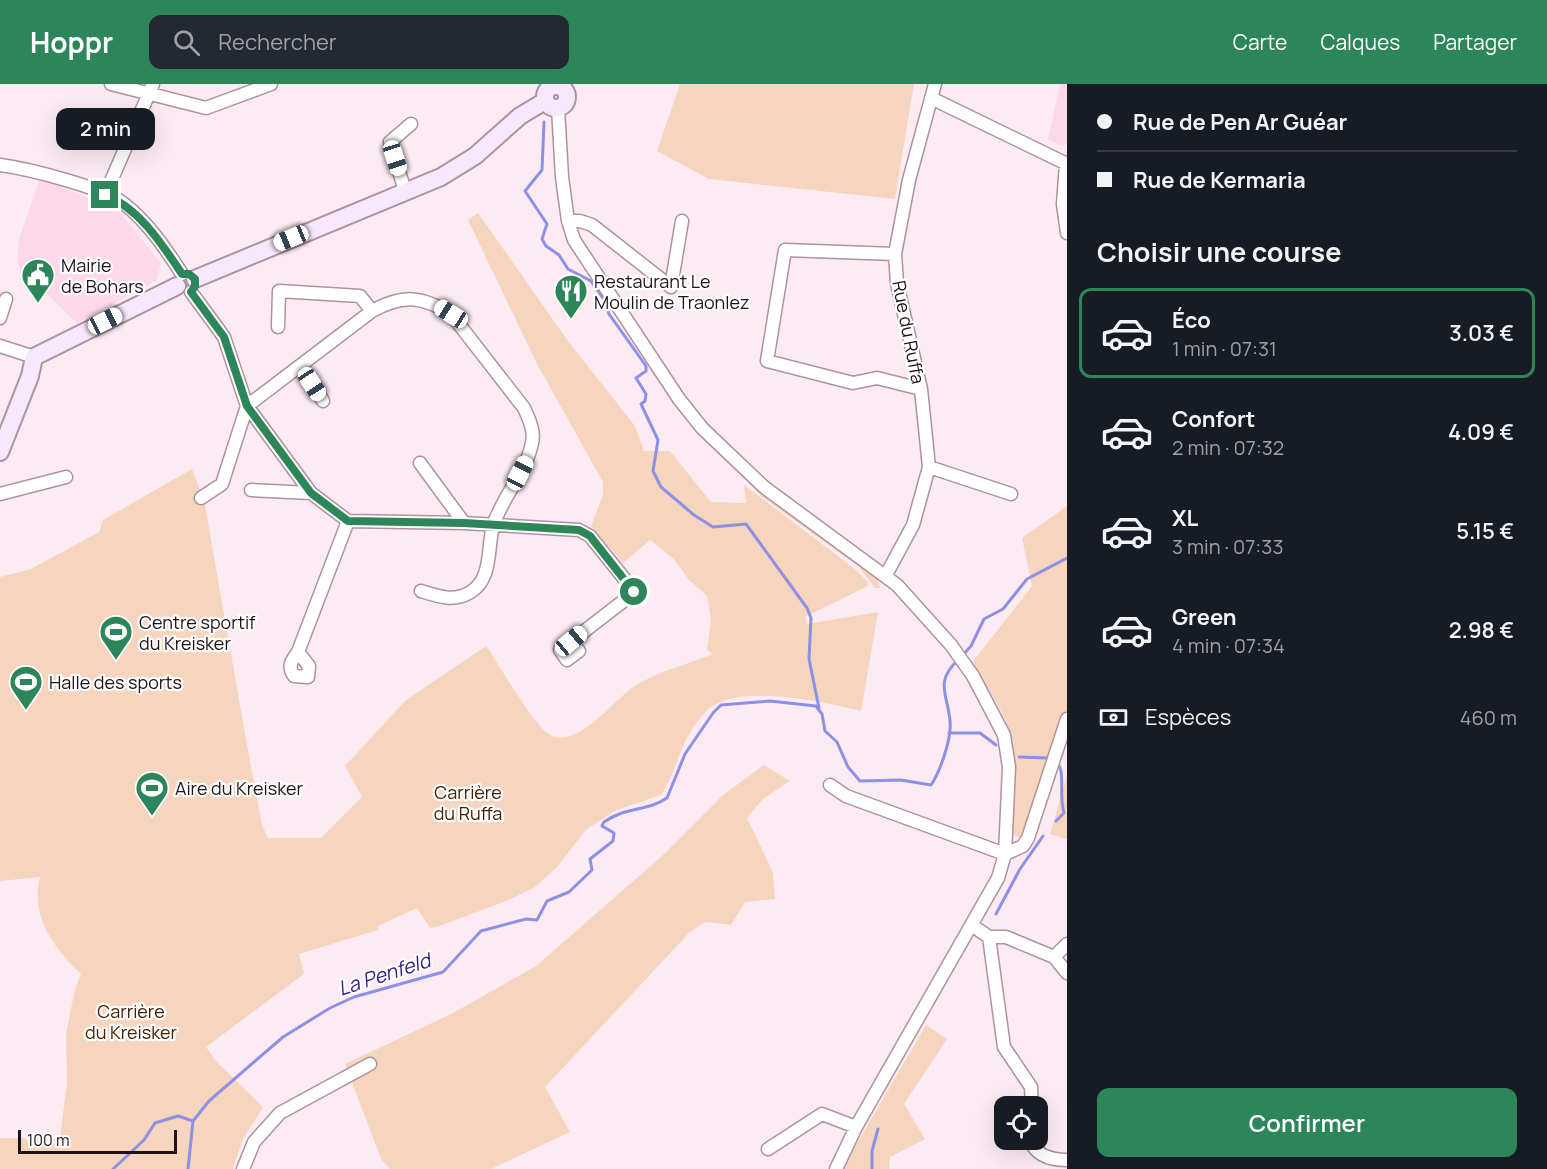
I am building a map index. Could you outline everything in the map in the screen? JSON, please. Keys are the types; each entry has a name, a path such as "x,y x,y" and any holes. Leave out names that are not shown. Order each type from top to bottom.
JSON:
{"street":[{"path":"111,84 151,89 206,108 271,84"},
{"name":"Rue du Ruffa","path":"886,575 913,525 929,467 921,389 901,302 895,254 909,180 935,84"},
{"path":"564,86 551,87 546,90 552,105 568,221 574,240 679,399 702,428 764,487 886,575 951,645 973,676 1004,735 1009,767 1005,854 998,878 973,926 856,1127 836,1169"},
{"path":"105,195 151,89"},
{"path":"931,98 1067,164 1063,204 1067,233"},
{"path":"0,346 34,357 186,283 405,191 464,163 520,116 552,105"},
{"path":"405,191 390,142 411,124"},
{"path":"0,165 31,170 105,195 120,201 132,210 224,337 247,406 311,493 348,521 464,523 579,530 590,536 634,592 571,641"},
{"path":"568,221 580,221 592,225 671,287 682,220"},
{"path":"895,254 785,250 767,361 853,383 877,378 921,389"},
{"path":"278,327 279,291 360,296 372,311"},
{"path":"201,498 222,484 247,406 372,311 392,300 413,298 435,304 451,314 524,408 531,423 533,440 529,455 493,526 485,574 478,586 457,598 443,598 421,591"},
{"path":"0,318 6,299"},
{"path":"0,452 30,376 34,357"},
{"path":"301,366 323,401"},
{"path":"420,463 464,523"},
{"path":"929,467 1011,494"},
{"path":"0,494 66,477"},
{"path":"251,490 311,493"},
{"path":"298,652 348,521"},
{"path":"830,785 846,796 1005,854 1023,846 1067,719"},
{"path":"973,926 989,937 1006,938 1054,957 1067,973"},
{"path":"989,937 1004,1047 1031,1087 1031,1096"},
{"path":"1054,957 1067,944"},
{"path":"243,1169 254,1142 280,1113 370,1064"},
{"path":"768,1149 822,1114 856,1127"},
{"path":"1036,1150 1041,1155 1055,1160 1067,1160"}],"shaded area":[{"path":"1060,84 1067,84 1067,144 1062,146 1048,139"},
{"path":"40,179 116,208 161,263 157,280 77,323 33,281 21,273 17,262 19,239"}],"green space":[{"path":"680,84 914,84 895,199 709,179 657,151"},
{"path":"478,213 568,341 635,426 644,451 670,451 711,502 746,503 744,485 855,569 867,581 868,586 805,617 807,624 878,612 861,711 785,697 744,697 726,700 708,709 693,728 661,795 614,811 586,830 557,867 535,887 511,899 437,927 430,928 417,908 378,926 378,930 299,954 304,974 206,1047 215,1060 263,1107 243,1139 233,1169 0,1169 0,1138 60,1138 67,1082 66,1034 75,989 81,974 54,942 41,919 38,906 40,877 0,881 0,577 31,569 99,532 103,520 192,469 204,500 262,825 268,838 321,838 362,797 345,766 406,700 486,646 516,694 543,729 550,735 560,738 583,730 625,693 642,682 713,654 707,650 711,620 707,596 689,580 674,559 650,540 623,563 591,526 603,495 603,482 537,364 468,220"},
{"path":"750,480 876,574 880,588 875,588 858,566 762,497 750,484"},
{"path":"1067,506 1067,742 1032,844 1012,834 1015,771 1011,740 1001,711 971,664 1032,586 1022,538"},
{"path":"764,765 790,781 763,799 747,818 773,872 775,899 745,902 731,925 705,922 690,932 545,1087 570,1132 491,1169 390,1169 381,1159 345,1064 453,1013 536,966 662,856 723,795"},
{"path":"1067,775 1067,838 1065,839 1050,834"},
{"path":"926,1025 947,1039 904,1104 925,1139 890,1157 889,1169 842,1169"}],"waterway":[{"path":"544,122 542,170 525,191 547,224 542,239 546,246 559,255 568,269 591,281 605,301 609,314 646,366 646,371 636,378 646,394 645,401 641,404 658,440 653,471 661,487 694,515 713,527 746,524 807,608 811,618 809,659 819,708"},
{"name":"La Penfeld","path":"963,655 971,646 984,619 1003,609 1027,579 1067,558"},
{"name":"La Penfeld","path":"188,1169 193,1121 209,1101 283,1037 330,1008 354,997 443,972 481,931 526,919 537,920 547,901 569,892 592,870 590,859 613,841 614,833 602,826 604,822 621,813 652,805 667,798 685,754 721,705 770,701 816,706 822,714 825,731 837,742 848,767 860,781 901,780 931,785 941,764 949,736 950,721 944,682 946,675 958,660"},
{"path":"949,733 980,733 996,745"},
{"path":"1019,757 1049,758"},
{"path":"1055,761 1061,770 1064,813 1056,821"},
{"path":"996,914 1020,869 1043,836"},
{"name":"La Penfeld","path":"113,1169 144,1140 155,1123 178,1116 193,1121"},
{"path":"872,1169 872,1151 878,1129"}],"place":[{"name":"Mairie de Bohars","path":"38,304"},
{"name":"Restaurant Le Moulin de Traonlez","path":"571,320"},
{"name":"Centre sportif du Kreisker","path":"116,661"},
{"name":"Halle des sports","path":"26,711"},
{"name":"Aire du Kreisker","path":"152,817"}],"route":[{"path":"105,195 120,201 132,210 182,274 193,276 196,282 191,292 224,337 247,406 311,493 348,521 464,523 579,530 590,536 634,592"}],"park label":[{"name":"Carrière du Ruffa","path":"468,802"},
{"name":"Carrière du Kreisker","path":"131,1021"}]}
